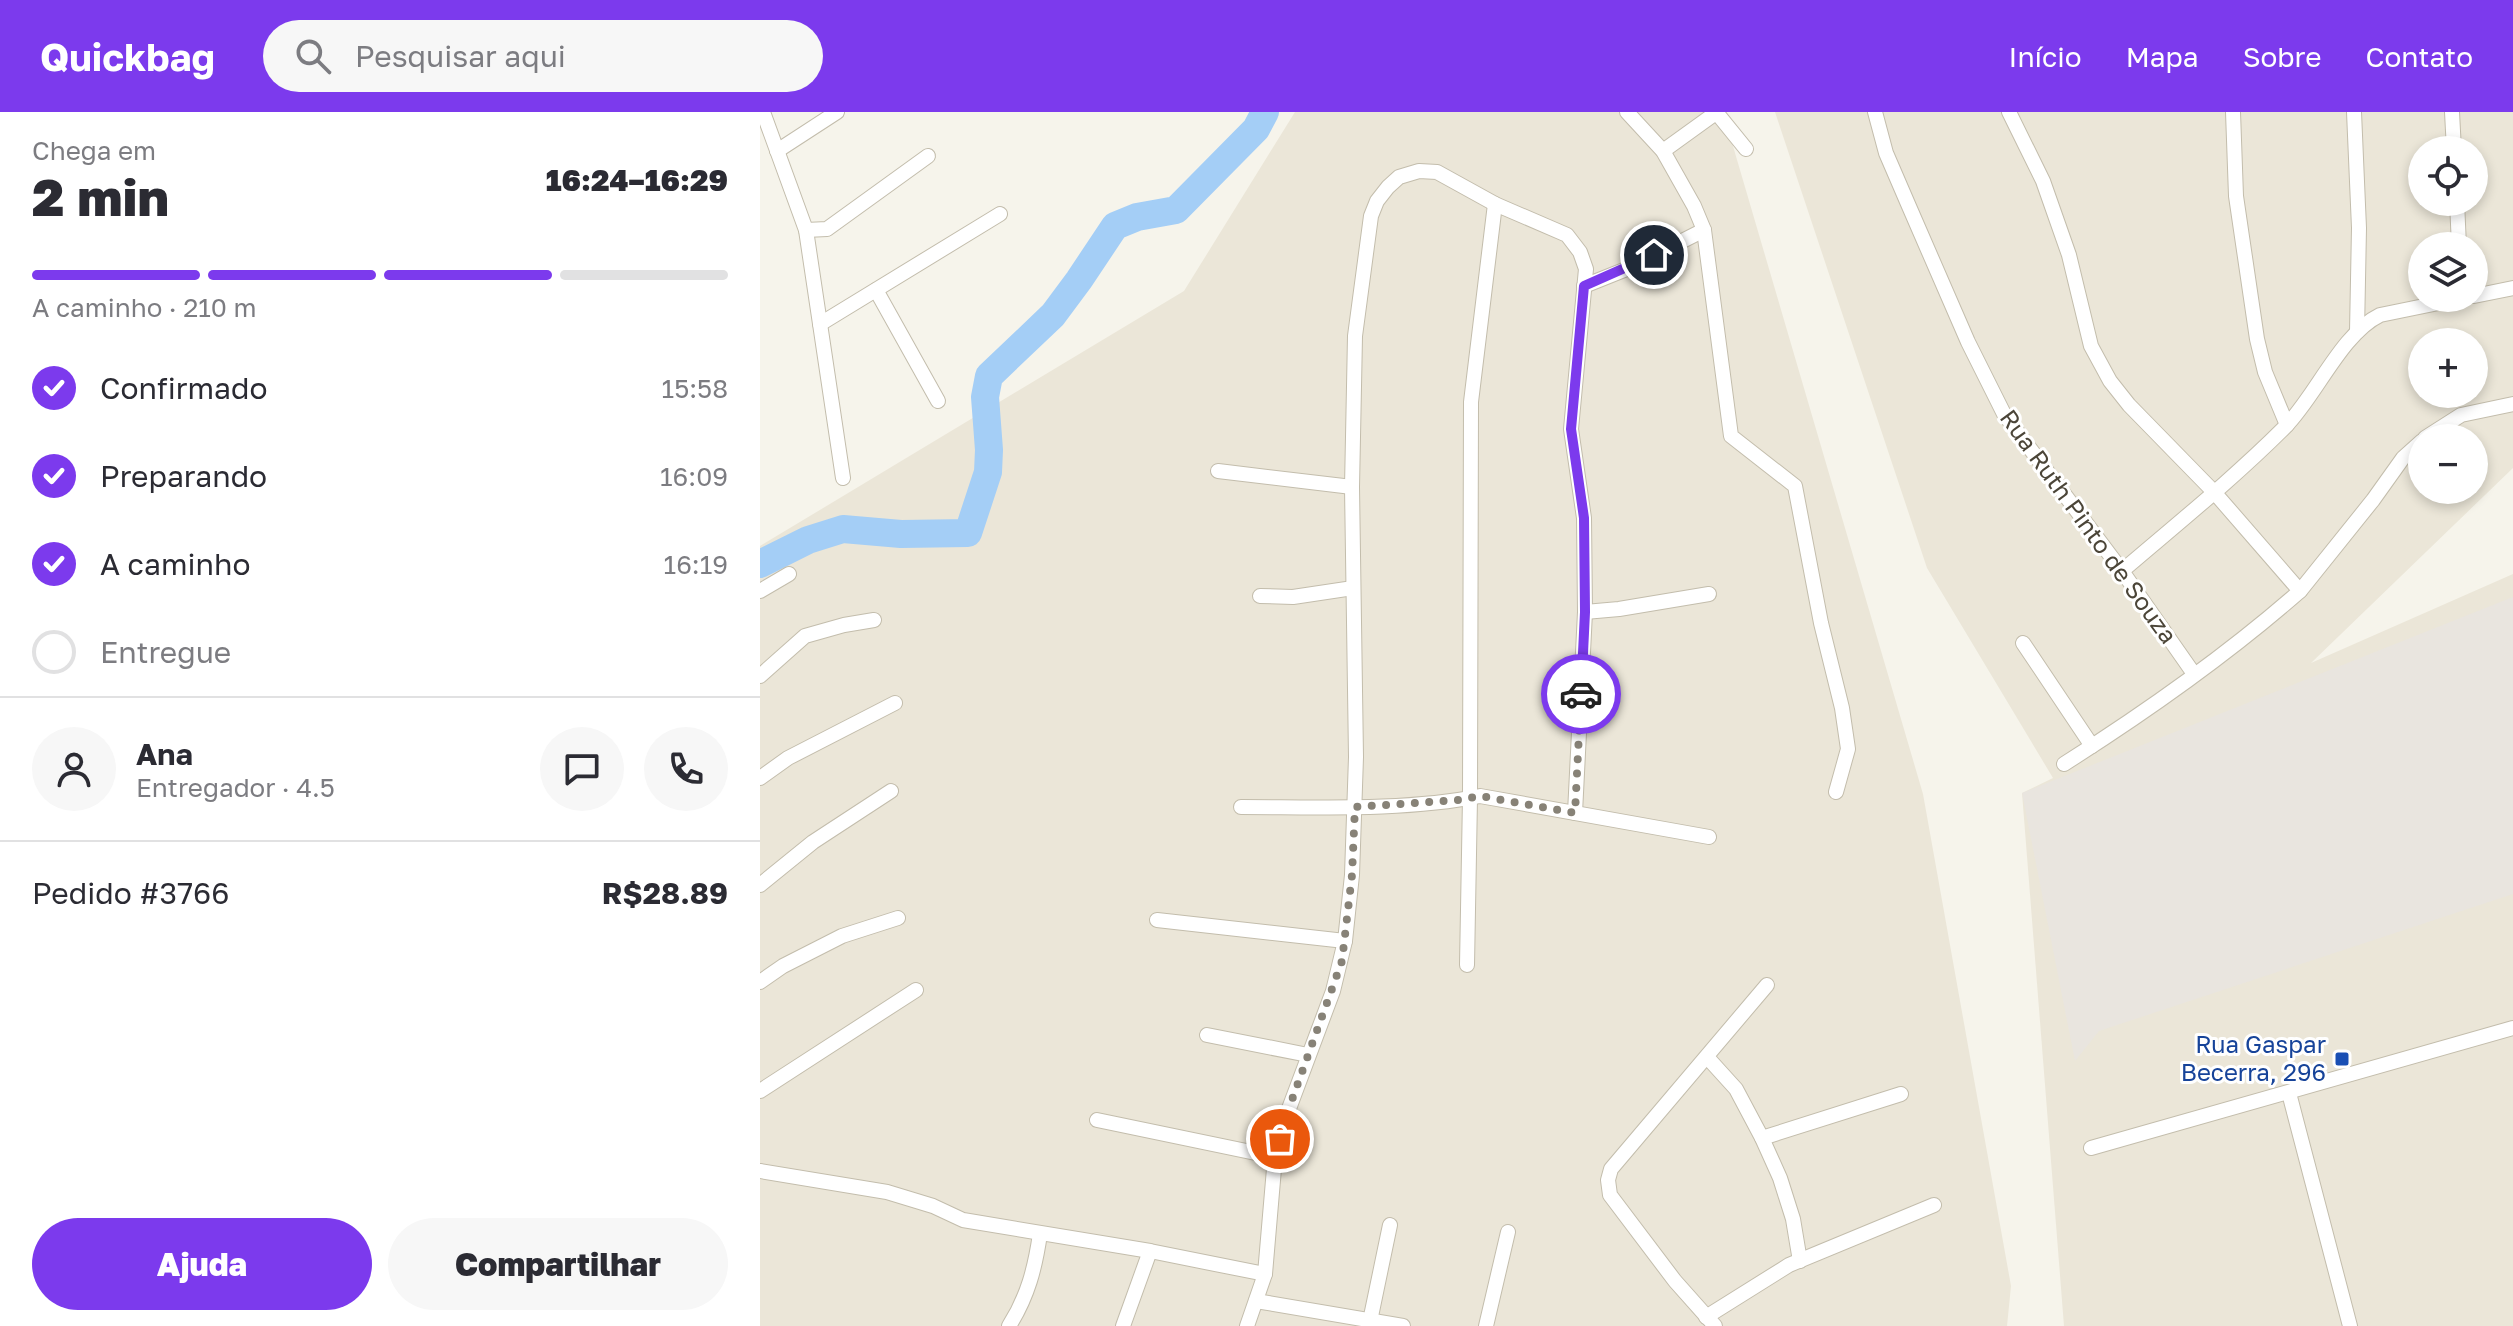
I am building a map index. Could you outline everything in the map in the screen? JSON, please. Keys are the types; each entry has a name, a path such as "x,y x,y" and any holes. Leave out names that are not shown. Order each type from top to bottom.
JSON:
{"street":[{"path":"763,112 806,230 843,478"},
{"path":"777,151 837,112"},
{"path":"1627,112 1663,151 1704,230 1731,436 1795,486 1848,749 1836,792"},
{"path":"1663,151 1716,112 1746,149"},
{"name":"Rua Ruth Pinto de Souza","path":"1875,112 1886,153 1968,342 2004,414 2122,571 2194,674"},
{"path":"2009,112 2043,181 2069,255 2091,346 2110,381 2129,405 2214,492 2300,591"},
{"path":"2233,112 2236,196 2257,339 2265,372 2287,425"},
{"path":"2354,112 2359,228 2357,332"},
{"path":"2452,112 2453,136"},
{"path":"806,230 827,229 928,156"},
{"path":"1247,1326 1265,1274 1275,1157 1284,1122 1333,991 1345,941 1355,807 1352,487 1355,336 1371,216 1377,201 1388,187 1399,177 1419,171 1437,172 1495,204 1567,235 1580,252 1586,269 1571,429 1584,518 1585,612 1575,813"},
{"path":"1467,965 1471,402 1495,204"},
{"path":"820,324 1000,214"},
{"path":"1584,286 1629,268 1704,230"},
{"path":"2488,293 2513,288"},
{"path":"876,290 938,401"},
{"path":"2122,571 2287,425 2357,332 2380,315 2408,309"},
{"path":"2447,424 2461,415 2513,404"},
{"path":"2064,764 2132,721 2300,591 2408,453"},
{"path":"1218,471 1352,487"},
{"path":"760,591 789,574"},
{"path":"1260,596 1293,597 1353,588"},
{"path":"1585,612 1709,594"},
{"path":"760,676 805,636 874,620"},
{"path":"2023,643 2092,746"},
{"path":"760,778 788,758 895,703"},
{"path":"760,885 813,842 891,791"},
{"path":"1241,807 1355,807 1480,796 1709,837"},
{"path":"760,982 783,966 842,936 898,918"},
{"path":"1157,920 1345,941"},
{"path":"1767,985 1611,1169 1610,1195 1640,1235 1710,1321 1756,1285 1800,1261 1934,1205"},
{"path":"760,1091 916,990"},
{"path":"2091,1148 2513,1028"},
{"path":"1207,1035 1308,1055"},
{"path":"1707,1057 1736,1089 1762,1138 1780,1178 1793,1219 1800,1261"},
{"path":"2289,1093 2350,1326"},
{"path":"1762,1138 1901,1094"},
{"path":"1097,1120 1275,1157"},
{"path":"760,1171 887,1192 933,1206 963,1220 1265,1274"},
{"path":"1370,1323 1390,1225"},
{"path":"1486,1326 1508,1232"},
{"path":"1009,1326 1023,1305 1034,1272 1040,1234"},
{"path":"1123,1326 1150,1251"},
{"path":"1256,1301 1370,1323 1403,1326"}],"shaded area":[{"path":"1295,112 1723,112 1923,794 2011,1286 2007,1326 760,1326 760,546 1184,291"},
{"path":"1775,112 2513,112 2513,468 2488,492 2488,424 2408,424 2408,504 2476,504 2311,663 2513,574 2513,1326 2064,1326 2022,793 2053,778 1927,568"},
{"path":"2513,597 2513,894 2099,1031 2075,1061 2022,793"}],"waterway":[{"path":"760,564 808,540 843,529 901,534 968,533 988,472 985,397 989,376 1053,315 1115,226 1137,217 1176,210 1256,129 1265,112"}],"way so far":[{"path":"1280,1139 1342,961 1352,875 1355,807 1480,796 1575,813 1581,694"}],"place":[{"name":"Rua Gaspar Becerra, 296","path":"2342,1059"}],"route":[{"path":"1581,694 1585,612 1584,518 1571,429 1584,286 1654,255"}]}
